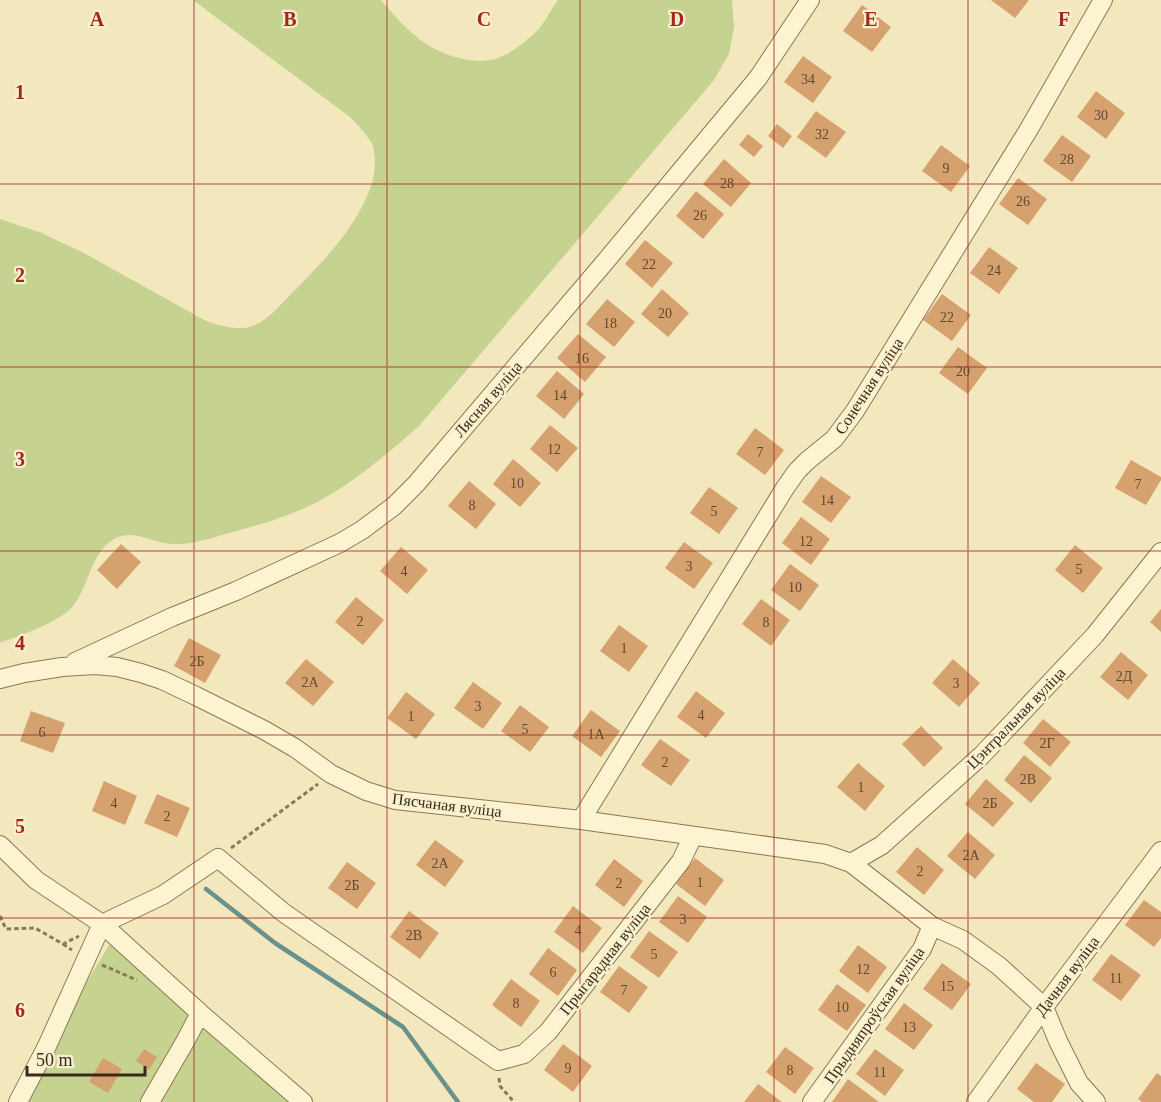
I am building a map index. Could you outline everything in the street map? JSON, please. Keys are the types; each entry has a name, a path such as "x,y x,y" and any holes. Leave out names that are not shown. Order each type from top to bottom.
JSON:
{"street":[{"name":"Лясная вуліца","path":"62,667 172,616 236,591 332,548 362,530 394,506 416,484 598,271 758,78 810,0"},
{"name":"Сонечная вуліца","path":"581,820 785,488 797,471 834,439 855,411 1029,129 1103,0"},
{"name":"Цэнтральная вуліца","path":"850,863 882,845 982,755 1095,635 1161,552"},
{"name":"Пясчаная вуліца","path":"0,679 62,667 95,665 141,673 162,680 264,730 295,748 331,774 366,791 396,800 581,820 825,854 850,863 932,926 963,940 999,966 1044,1007"},
{"name":"Прыгарадная вуліца","path":"498,1061 524,1054 548,1032 681,861 693,836"},
{"path":"0,845 36,880 102,924 303,1102"},
{"name":"Дачная вуліца","path":"976,1102 1161,851"},
{"path":"18,1102 47,1046 102,924 163,895 218,858 284,913 498,1061"},
{"name":"Прыдняпроўская вуліца","path":"812,1102 922,949 932,926"},
{"path":"1044,1007 1079,1083 1096,1102"},
{"path":"150,1102 200,1013"}],"path":[{"path":"218,858 331,774"},
{"path":"0,916 6,929 35,928 87,959 138,980"},
{"path":"63,944 102,924"},
{"path":"498,1061 500,1086 514,1102"}],"green space":[{"path":"193,0 381,0 402,24 425,43 454,57 475,61 495,59 518,47 537,31 558,0 732,0 734,28 729,54 714,80 419,426 395,447 358,477 331,494 298,511 267,522 210,539 183,544 164,543 134,535 116,538 101,551 78,598 67,612 39,628 0,643 0,219 39,232 82,252 206,321 243,328 255,325 269,316 325,258 356,217 372,182 375,160 373,146 366,134 350,117"},
{"path":"111,942 293,1102 14,1102"}],"building":[{"path":"991,0 1029,0 1015,18"},
{"path":"862,5 891,27 872,52 843,31"},
{"path":"803,56 832,77 813,103 784,82"},
{"path":"1096,91 1125,113 1106,139 1077,117"},
{"path":"816,111 846,132 826,158 797,137"},
{"path":"777,124 792,136 783,148 768,136"},
{"path":"748,134 763,146 754,157 739,145"},
{"path":"1062,135 1091,156 1072,182 1043,161"},
{"path":"941,145 970,166 951,192 922,171"},
{"path":"724,159 751,183 731,207 703,184"},
{"path":"1018,178 1047,199 1028,225 999,204"},
{"path":"696,191 724,214 703,239 676,216"},
{"path":"645,240 673,263 652,288 625,264"},
{"path":"989,247 1018,268 999,294 970,273"},
{"path":"662,289 689,313 668,337 641,314"},
{"path":"942,294 971,315 952,341 923,320"},
{"path":"607,299 635,322 614,347 586,324"},
{"path":"578,334 606,357 585,382 557,358"},
{"path":"958,347 987,368 968,394 939,373"},
{"path":"557,371 584,394 564,419 536,396"},
{"path":"550,425 578,448 557,472 530,449"},
{"path":"755,428 784,450 765,475 736,454"},
{"path":"513,459 541,483 520,507 493,484"},
{"path":"1131,460 1161,477 1146,505 1115,488"},
{"path":"821,476 851,497 831,523 802,502"},
{"path":"469,481 496,504 476,529 448,506"},
{"path":"709,487 738,508 719,534 690,513"},
{"path":"801,517 830,539 811,565 782,543"},
{"path":"684,542 713,563 694,589 665,568"},
{"path":"121,544 141,562 117,589 97,570"},
{"path":"1075,545 1103,568 1083,593 1055,570"},
{"path":"401,547 428,570 407,594 380,571"},
{"path":"790,564 819,585 800,611 771,590"},
{"path":"356,597 384,620 363,645 335,622"},
{"path":"761,599 790,620 771,646 742,624"},
{"path":"1161,609 1161,632 1150,622"},
{"path":"619,625 648,646 629,672 600,651"},
{"path":"189,638 221,655 205,683 174,666"},
{"path":"1121,652 1148,675 1128,700 1100,677"},
{"path":"306,659 334,682 313,706 285,683"},
{"path":"953,659 980,683 959,707 932,683"},
{"path":"473,682 502,703 483,729 454,708"},
{"path":"696,691 725,713 706,738 677,717"},
{"path":"406,692 435,714 416,739 387,718"},
{"path":"520,705 549,727 530,752 501,731"},
{"path":"591,710 620,731 601,757 572,736"},
{"path":"31,711 65,723 53,753 20,741"},
{"path":"1043,719 1071,742 1050,767 1023,743"},
{"path":"921,726 943,748 924,767 902,744"},
{"path":"660,739 690,760 671,786 641,765"},
{"path":"1024,755 1052,778 1031,803 1004,780"},
{"path":"858,763 885,786 865,811 837,787"},
{"path":"986,779 1014,803 993,827 965,804"},
{"path":"104,781 137,796 125,825 92,811"},
{"path":"157,794 190,808 177,837 144,823"},
{"path":"968,832 995,855 975,879 947,856"},
{"path":"435,840 464,861 445,887 416,865"},
{"path":"917,847 944,870 924,895 896,872"},
{"path":"695,858 724,880 705,906 676,884"},
{"path":"614,859 643,881 624,907 595,885"},
{"path":"347,862 376,883 357,909 328,888"},
{"path":"678,896 707,917 688,943 659,922"},
{"path":"1144,900 1161,912 1161,938 1154,947 1125,925"},
{"path":"573,906 602,928 583,953 554,932"},
{"path":"409,911 439,933 420,959 390,937"},
{"path":"649,931 678,952 659,978 630,957"},
{"path":"858,945 887,967 868,993 839,971"},
{"path":"548,948 577,970 558,996 529,974"},
{"path":"1111,954 1141,975 1121,1001 1092,980"},
{"path":"942,963 971,984 952,1010 923,989"},
{"path":"619,966 648,987 629,1013 600,992"},
{"path":"511,979 540,1001 521,1027 492,1005"},
{"path":"837,984 866,1005 847,1031 818,1010"},
{"path":"904,1003 933,1025 914,1050 885,1029"},
{"path":"563,1044 592,1066 573,1092 544,1070"},
{"path":"785,1047 814,1068 795,1094 766,1072"},
{"path":"144,1049 157,1057 149,1070 136,1061"},
{"path":"875,1049 904,1070 885,1096 856,1074"},
{"path":"103,1058 122,1069 108,1093 89,1082"},
{"path":"1036,1063 1065,1084 1052,1102 1034,1102 1017,1089"},
{"path":"1157,1073 1161,1076 1161,1102 1142,1102 1138,1099"},
{"path":"848,1079 879,1102 832,1102"},
{"path":"758,1084 782,1102 744,1102"}],"waterway":[{"path":"206,889 275,943 403,1027 458,1102"}]}
